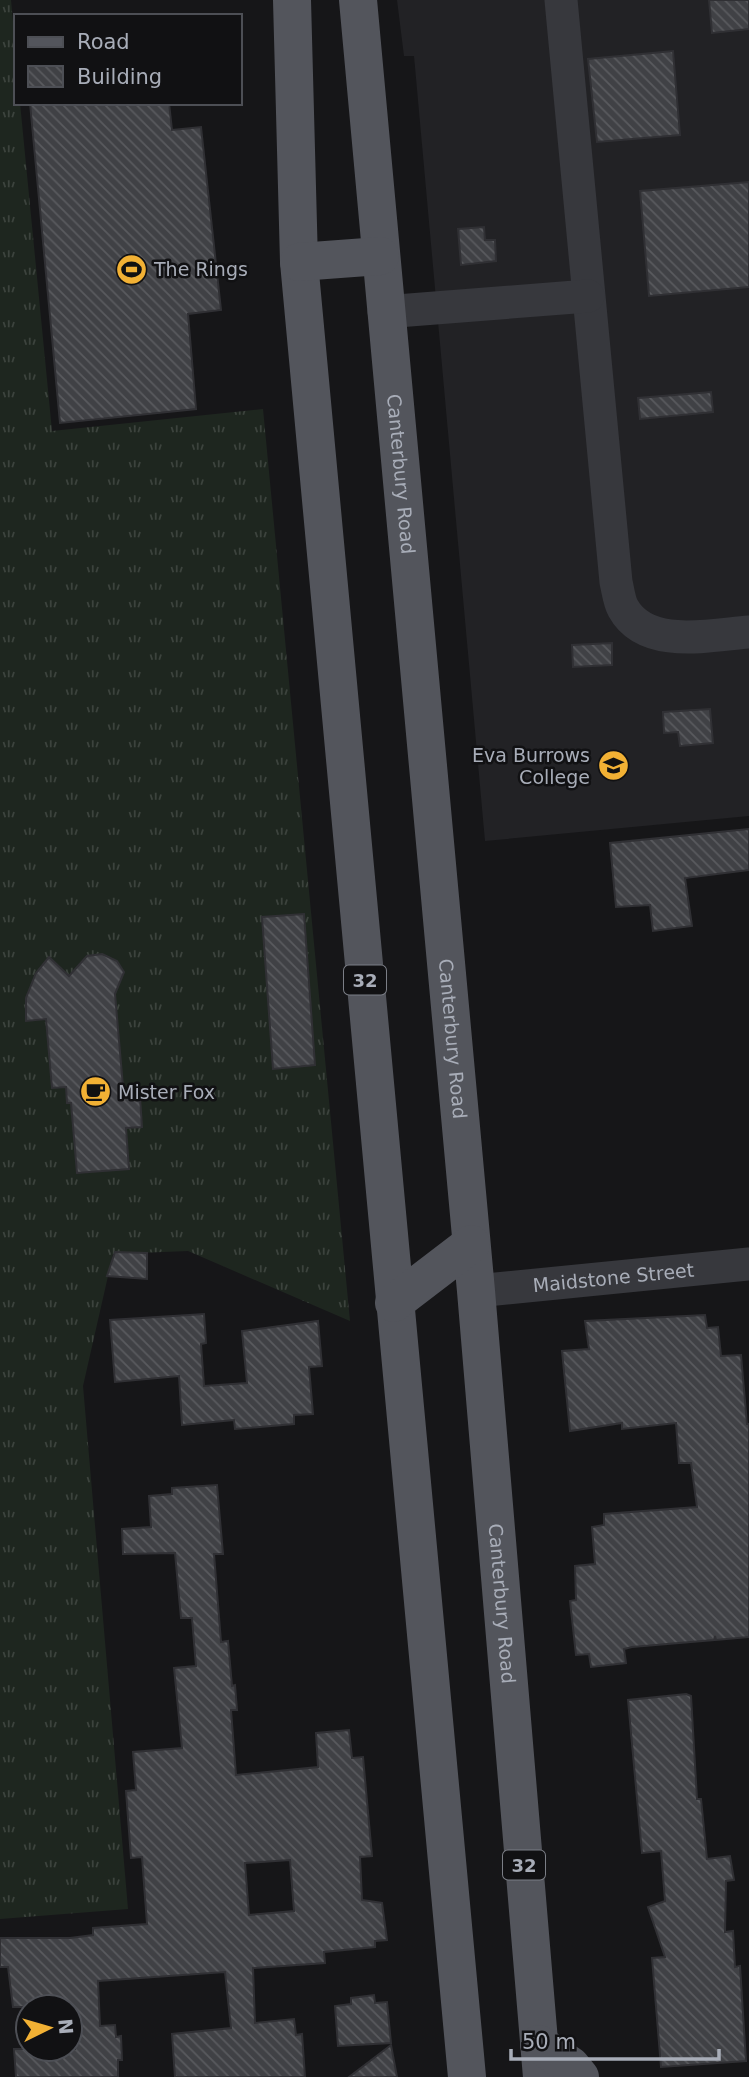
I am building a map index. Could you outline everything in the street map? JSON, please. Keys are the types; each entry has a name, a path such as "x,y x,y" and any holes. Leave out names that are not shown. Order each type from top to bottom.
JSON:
{"main road":[{"name":"32","path":"292,0 299,262 465,2075"},
{"name":"Canterbury Road","path":"358,0 384,312 477,1291 540,2061"},
{"path":"299,262 380,256"},
{"path":"394,1303 471,1244"},
{"path":"540,2061 571,2066 580,2077"}],"street":[{"path":"561,0 616,582 623,607 636,625 658,635 693,636 749,632"},
{"path":"384,312 588,296"},
{"name":"Maidstone Street","path":"477,1291 749,1265"}],"shaded area":[{"path":"397,0 749,0 749,816 485,841 414,56 404,56"}],"green space":[{"path":"0,0 11,0 14,105 20,105 52,431 263,409 350,1321 188,1251 113,1254 83,1386 128,1909 0,1919"}],"building":[{"path":"709,0 749,0 749,29 712,33"},
{"path":"673,51 680,135 597,142 588,59"},
{"name":"The Rings","path":"30,105 169,105 172,130 201,127 221,310 188,314 196,409 60,423"},
{"path":"749,182 749,287 649,296 640,191"},
{"path":"484,227 485,240 495,240 496,261 461,265 458,229"},
{"path":"711,392 713,412 640,419 638,398"},
{"path":"612,643 612,665 573,667 572,645"},
{"path":"710,709 713,743 680,746 678,732 664,733 663,712"},
{"path":"749,829 749,870 685,878 692,926 653,931 650,905 616,907 610,843"},
{"path":"304,914 315,1065 273,1069 262,917"},
{"path":"102,954 117,961 124,972 115,994 124,1098 140,1097 142,1127 126,1128 129,1169 77,1173 71,1103 67,1103 66,1087 52,1088 46,1019 26,1021 26,998 36,973 49,957 69,976 87,956"},
{"path":"115,1252 147,1253 147,1279 107,1276"},
{"path":"204,1314 206,1343 201,1344 204,1386 247,1383 242,1331 318,1321 322,1366 309,1367 313,1414 294,1415 294,1424 235,1429 234,1420 182,1425 179,1376 115,1382 110,1320"},
{"path":"705,1315 707,1328 718,1327 721,1356 741,1355 749,1424 749,1637 716,1640 715,1636 714,1640 632,1647 624,1649 626,1663 591,1667 589,1654 576,1655 570,1601 576,1600 575,1566 595,1564 592,1527 604,1525 604,1514 697,1507 691,1463 679,1463 676,1423 622,1429 622,1423 570,1431 562,1351 589,1349 585,1321"},
{"path":"217,1485 223,1554 214,1554 221,1642 228,1641 232,1686 235,1685 237,1710 231,1710 236,1775 318,1767 316,1733 349,1730 352,1758 363,1757 372,1856 360,1857 362,1900 382,1903 387,1940 375,1941 375,1947 324,1952 325,1963 253,1968 255,2023 294,2019 296,2035 302,2034 305,2077 175,2077 172,2034 231,2028 225,1972 98,1981 100,2026 115,2025 116,2037 121,2036 122,2060 118,2060 118,2077 16,2077 15,2063 84,2063 84,1993 14,1993 13,2007 8,1967 0,1967 0,1938 70,1938 93,1935 93,1928 147,1924 142,1857 131,1858 126,1791 136,1790 133,1752 182,1748 174,1668 196,1666 192,1618 181,1618 175,1553 123,1554 122,1529 151,1527 149,1496 172,1494 172,1488","holes":["290,1860 294,1911 249,1915 245,1863"]},
{"path":"686,1694 691,1696 697,1799 701,1799 707,1859 730,1856 734,1880 726,1881 725,1932 733,1931 735,1967 740,1966 746,2061 661,2067 652,1958 665,1957 648,1907 665,1901 661,1851 642,1853 628,1700"},
{"path":"374,1995 375,2003 387,2002 391,2043 338,2046 335,2006 351,2004 351,1998"},
{"path":"391,2045 397,2077 349,2077"}],"place":[{"name":"The Rings","path":"131,269"},
{"name":"Eva Burrows College","path":"613,766"},
{"name":"Mister Fox","path":"95,1092"}]}
